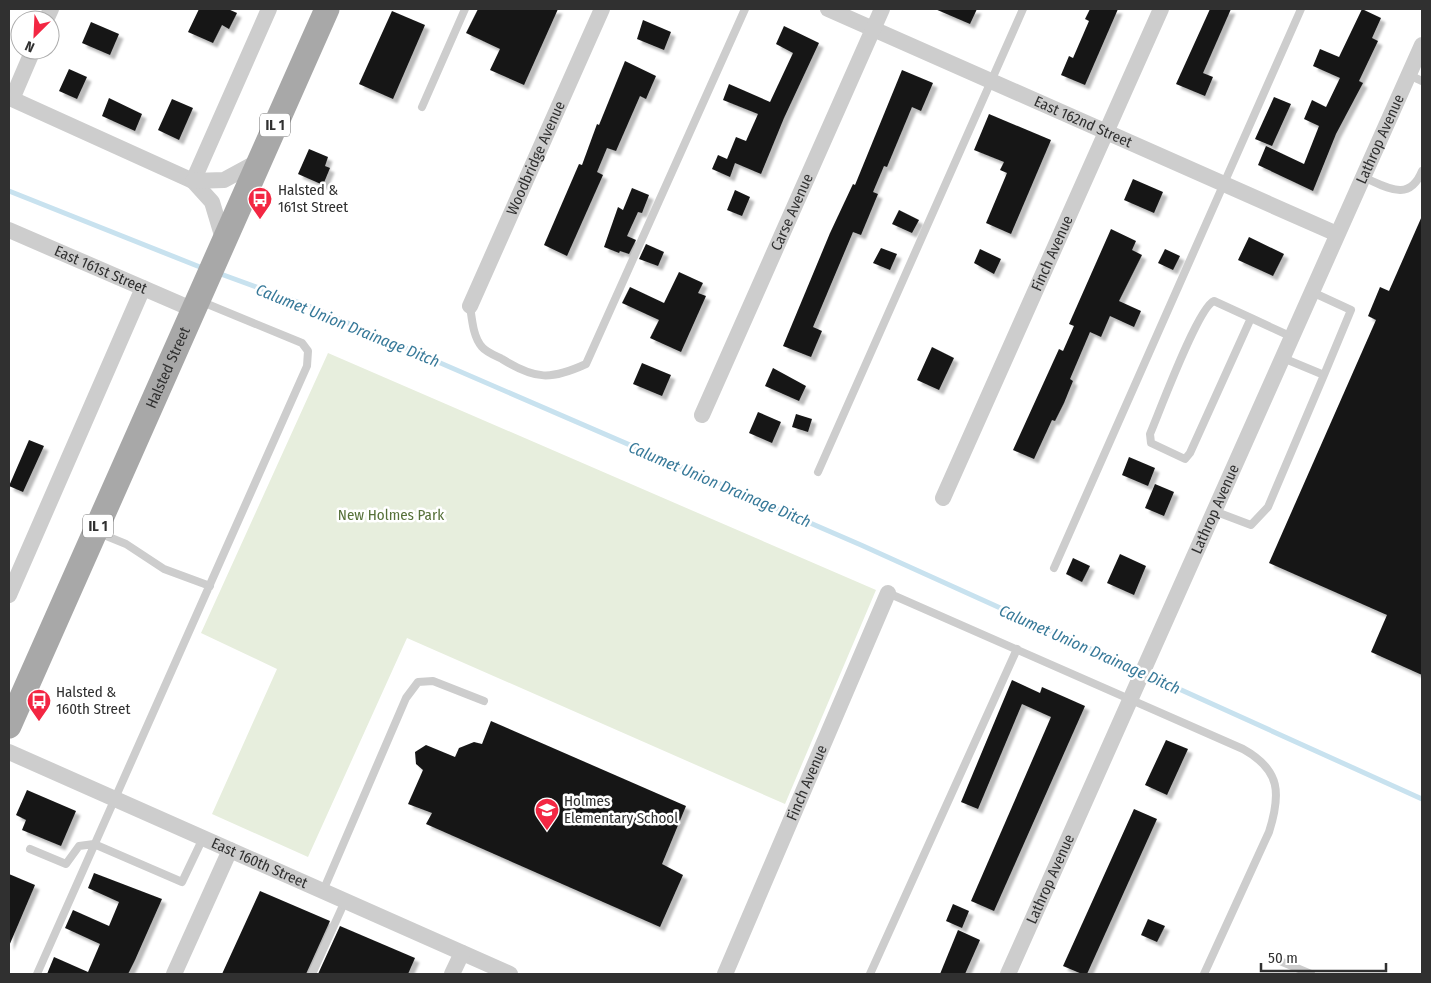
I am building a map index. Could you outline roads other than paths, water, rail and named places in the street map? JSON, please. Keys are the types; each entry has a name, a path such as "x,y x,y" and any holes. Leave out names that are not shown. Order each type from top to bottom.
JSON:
{"main road":[{"name":"Halsted Street","path":"9,726 327,9"}],"street":[{"path":"193,181 269,9"},
{"name":"Woodbridge Avenue","path":"470,306 602,9"},
{"name":"East 162nd Street","path":"828,9 1337,234"},
{"name":"Carse Avenue","path":"702,415 882,9"},
{"name":"Finch Avenue","path":"943,498 1161,9"},
{"name":"Lathrop Avenue","path":"1008,974 1337,234 1364,177 1416,78 1422,45"},
{"path":"29,60 12,99 193,181 212,202 224,242"},
{"path":"193,181 224,180 259,162"},
{"name":"East 161st Street","path":"9,230 143,288 196,305"},
{"path":"9,595 143,288"},
{"name":"Finch Avenue","path":"725,974 888,593"},
{"name":"East 160th Street","path":"9,752 510,974"},
{"path":"174,974 230,850"},
{"path":"452,974 462,953"}],"lane":[{"path":"422,107 465,9"},
{"path":"470,306 472,327 482,348 513,366 540,377 569,372 586,364 745,9"},
{"path":"818,472 1023,9"},
{"path":"1054,568 1301,9"},
{"path":"1364,177 1395,191 1408,189 1418,180 1422,171"},
{"path":"1214,511 1251,525 1268,506 1351,310 1312,292"},
{"path":"1251,318 1187,458 1151,443 1150,434 1195,326 1209,303 1214,301 1251,318 1292,337"},
{"path":"37,974 302,379 308,358 308,351 302,343 196,305"},
{"path":"1283,358 1324,376"},
{"path":"96,532 126,544 164,569 210,586"},
{"path":"888,593 1017,649 1133,693 1254,755 1274,777 1278,794 1270,832 1204,974"},
{"path":"870,974 1017,649"},
{"path":"323,891 406,698 418,682 433,681 484,701"},
{"path":"30,849 66,864 79,846 94,844 182,882 202,838"},
{"path":"312,974 345,901"},
{"path":"1280,961 1312,974"}],"waterway":[{"name":"Calumet Union Drainage Ditch","path":"9,191 205,269"},
{"name":"Calumet Union Drainage Ditch","path":"218,273 311,307 861,545 1422,799"}],"place":[{"name":"Halsted & 161st Street","path":"260,220"},
{"name":"Halsted & 160th Street","path":"39,722"},
{"name":"Holmes Elementary School","path":"547,831"}],"park label":[{"name":"New Holmes Park","path":"391,515"}]}
